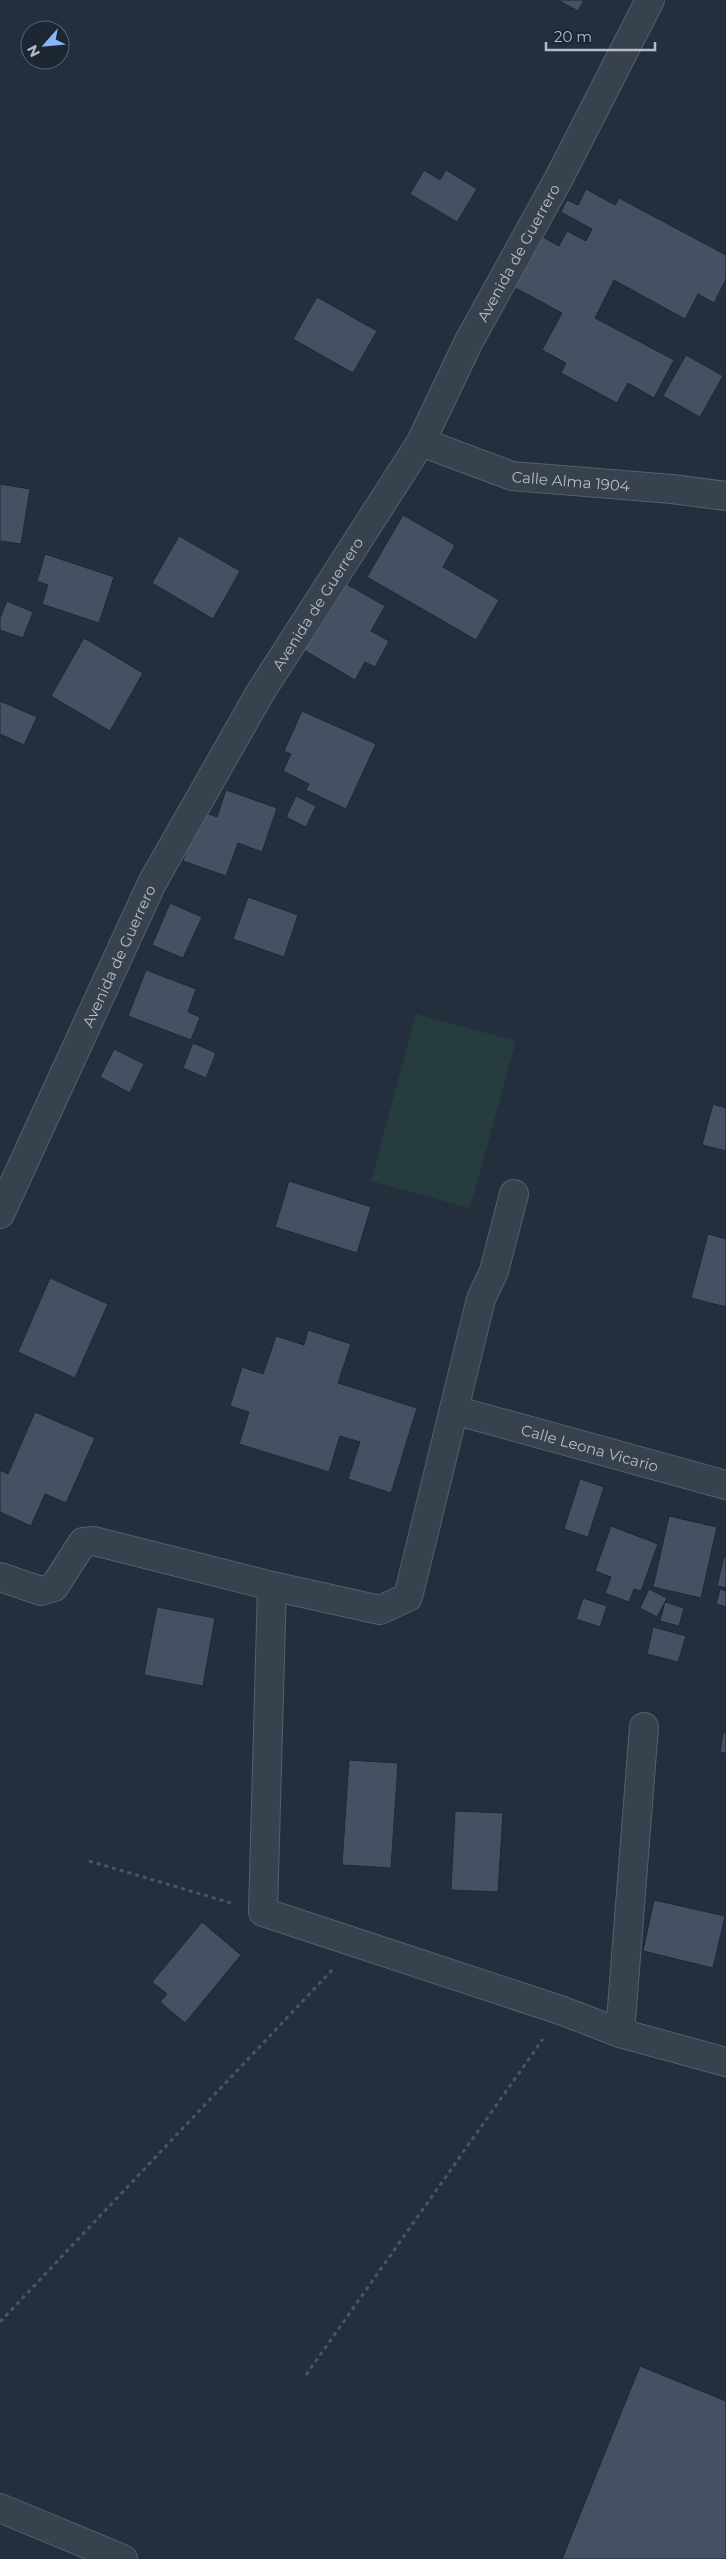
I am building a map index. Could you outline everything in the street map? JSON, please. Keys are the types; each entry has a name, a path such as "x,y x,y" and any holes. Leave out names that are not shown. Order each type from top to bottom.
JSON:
{"street":[{"name":"Avenida de Guerrero","path":"0,1214 152,883 260,693 421,442 468,343 559,178 650,0"},
{"name":"Calle Alma 1904","path":"421,442 512,476 672,489 726,496"},
{"path":"0,1577 41,1591 54,1587 83,1542 94,1541 272,1586 380,1610 408,1597 481,1298 494,1271 514,1194"},
{"name":"Calle Leona Vicario","path":"454,1410 726,1486"},
{"path":"272,1586 263,1912 355,1945 563,2011 620,2033 726,2062"},
{"path":"620,2033 644,1727"},
{"path":"0,2508 123,2559"}],"path":[{"path":"89,1861 263,1912"},
{"path":"0,2322 355,1945"},
{"path":"306,2375 563,2011"}],"green space":[{"path":"416,1014 516,1041 470,1208 371,1181"}],"building":[{"path":"558,0 584,0 578,11"},
{"path":"424,170 440,180 446,170 477,189 457,222 410,194"},
{"path":"586,189 615,205 619,198 726,255 726,279 714,303 698,294 685,319 614,280 595,318 674,360 654,398 628,383 617,403 561,373 566,363 542,350 562,313 512,286 539,235 559,246 567,231 586,241 592,229 561,212 567,200 578,205"},
{"path":"317,297 377,331 353,373 293,339"},
{"path":"686,355 723,376 700,417 663,396"},
{"path":"0,484 30,489 21,544 0,541"},
{"path":"403,515 455,545 443,567 499,600 476,640 367,577"},
{"path":"179,536 240,571 213,619 152,583"},
{"path":"45,554 114,577 99,623 42,604 48,585 37,581"},
{"path":"343,582 385,606 371,631 389,641 375,667 365,662 355,680 304,650"},
{"path":"7,601 33,612 23,638 0,630 0,618"},
{"path":"84,638 143,673 110,731 51,696"},
{"path":"0,701 37,717 24,745 0,734"},
{"path":"302,711 376,744 346,809 306,790 309,784 283,771 291,754 284,751"},
{"path":"226,790 277,808 262,852 238,843 226,876 183,861 200,811 217,817"},
{"path":"296,796 316,806 306,827 286,817"},
{"path":"248,897 298,915 284,957 233,939"},
{"path":"170,903 202,917 183,958 152,945"},
{"path":"146,970 196,989 188,1012 200,1017 191,1040 128,1016"},
{"path":"193,1043 216,1053 206,1078 183,1068"},
{"path":"114,1049 144,1064 130,1093 100,1077"},
{"path":"713,1104 726,1108 726,1151 702,1145"},
{"path":"289,1181 371,1207 357,1253 275,1227"},
{"path":"708,1234 726,1239 726,1307 691,1298"},
{"path":"50,1278 108,1304 75,1378 18,1352"},
{"path":"308,1330 351,1344 338,1383 417,1408 391,1493 348,1479 360,1442 340,1436 329,1472 239,1444 249,1412 230,1406 242,1367 263,1374 276,1336 304,1345"},
{"path":"35,1412 95,1438 66,1503 45,1494 31,1526 0,1512 0,1470 8,1474"},
{"path":"580,1479 604,1487 588,1537 564,1529"},
{"path":"669,1516 717,1527 701,1598 653,1587"},
{"path":"611,1526 658,1544 641,1591 634,1589 629,1602 605,1593 611,1577 595,1571"},
{"path":"724,1557 726,1557 726,1588 717,1586"},
{"path":"649,1589 667,1598 657,1617 640,1608"},
{"path":"720,1589 726,1591 726,1607 716,1604"},
{"path":"583,1598 607,1606 600,1627 576,1619"},
{"path":"665,1602 684,1608 679,1626 660,1621"},
{"path":"157,1607 215,1618 203,1686 144,1675"},
{"path":"653,1627 686,1636 678,1662 647,1654"},
{"path":"723,1733 726,1733 726,1753 720,1752"},
{"path":"349,1760 398,1763 391,1868 342,1865"},
{"path":"455,1811 503,1813 498,1892 451,1890"},
{"path":"654,1900 725,1916 713,1968 643,1951"},
{"path":"202,1922 241,1955 185,2023 160,2002 167,1994 152,1982"},
{"path":"640,2366 726,2401 726,2559 562,2559"}]}
